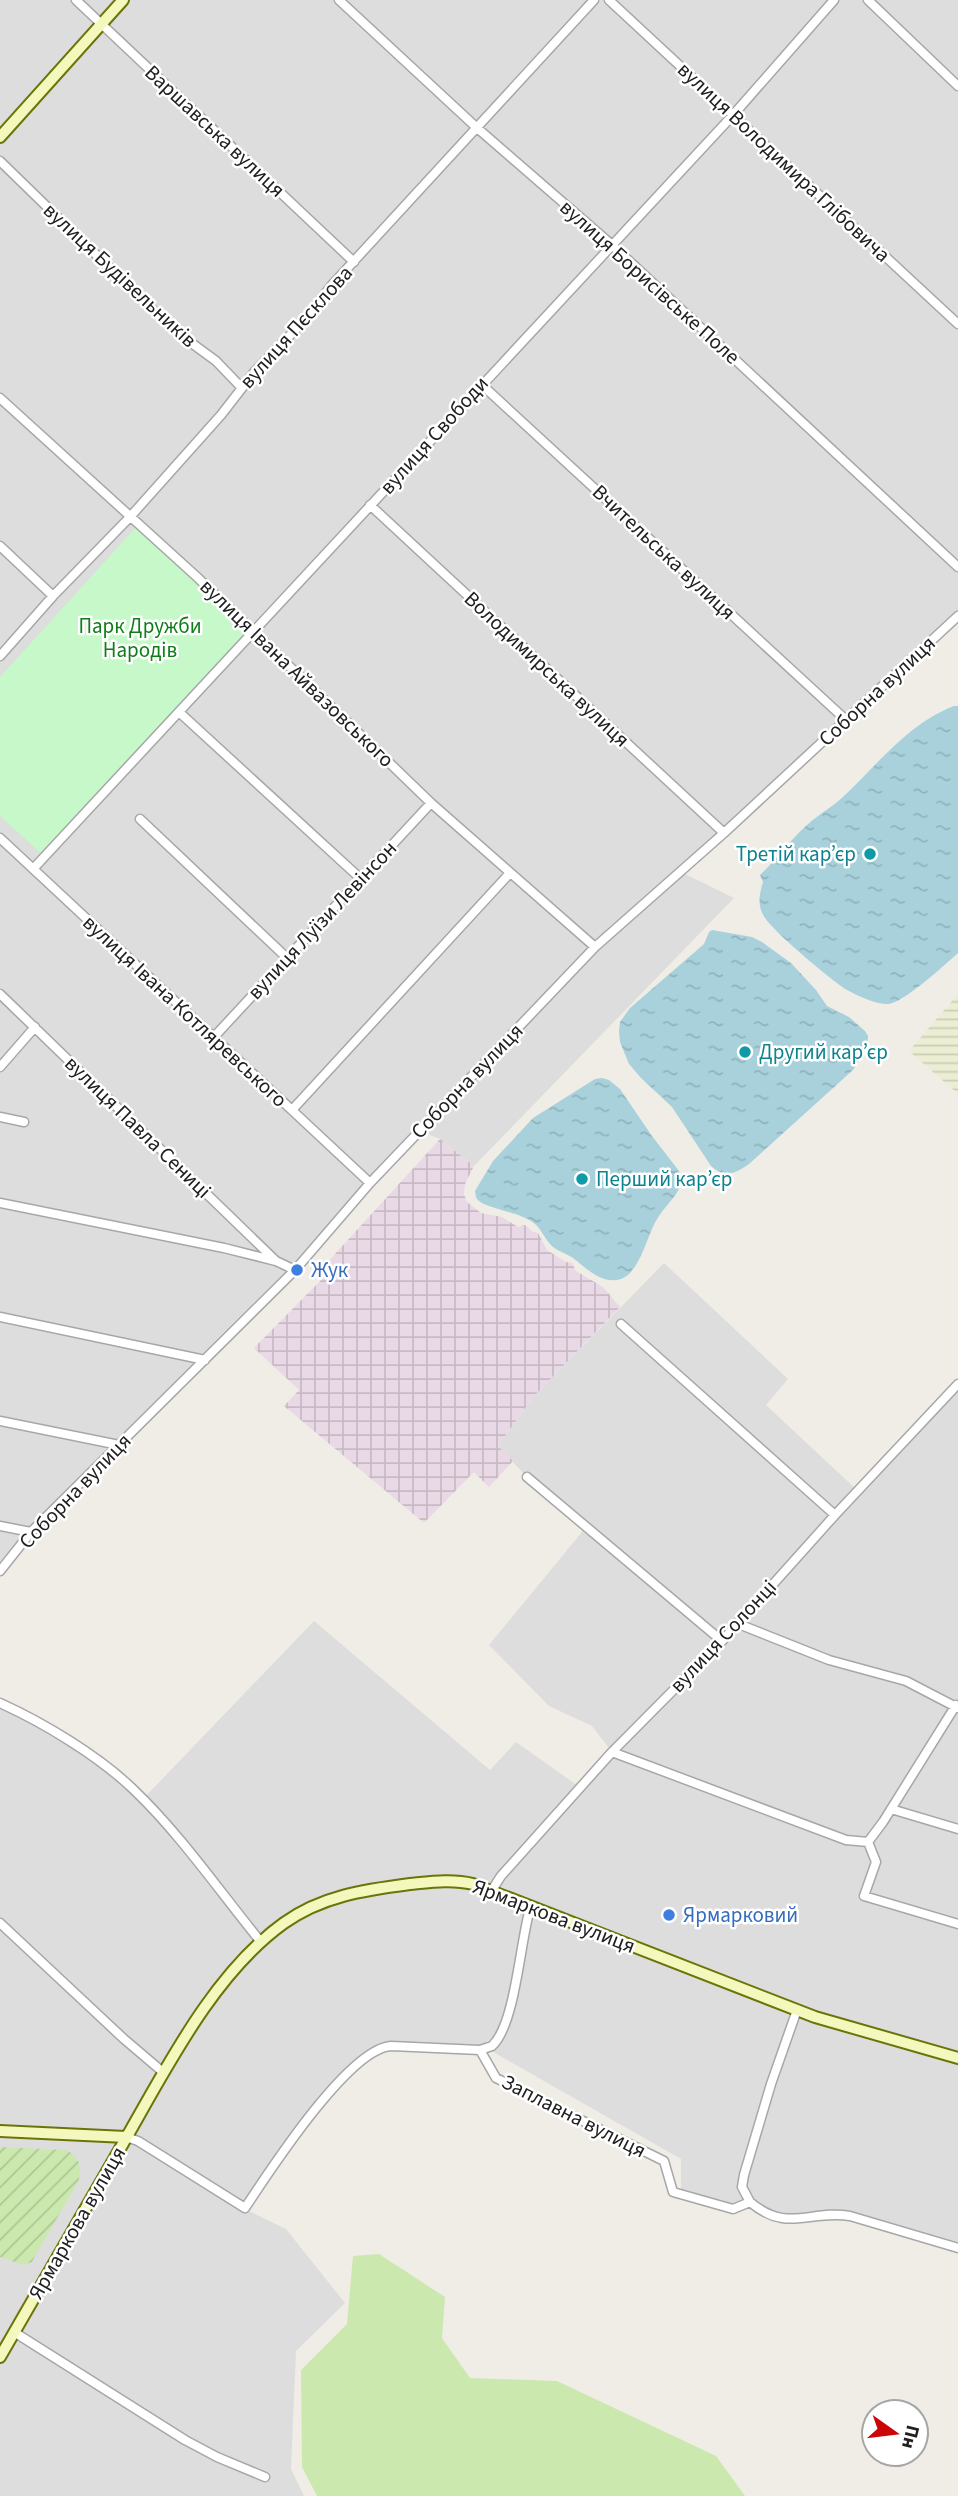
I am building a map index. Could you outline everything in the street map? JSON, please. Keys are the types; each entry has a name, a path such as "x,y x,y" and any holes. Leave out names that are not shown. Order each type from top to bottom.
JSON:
{"main road":[{"path":"0,137 123,0"},
{"name":"Ярмаркова вулиця","path":"0,2357 164,2073 216,1994 261,1942 302,1912 344,1894 451,1880 492,1890 797,2010 958,2058"},
{"path":"0,2131 126,2137"}],"street":[{"name":"Варшавська вулиця","path":"76,0 354,262"},
{"name":"вулиця Борисівське Поле","path":"339,0 476,127 612,245 958,567"},
{"name":"вулиця Пєсклова","path":"0,656 53,596 130,517 216,420 241,387 594,0"},
{"name":"вулиця Володимира Глібовича","path":"609,0 958,324"},
{"name":"вулиця Свободи","path":"33,869 734,114 834,0"},
{"path":"868,0 958,86"},
{"name":"вулиця Будівельників","path":"0,161 152,309 222,367 241,387"},
{"name":"Вчительська вулиця","path":"481,384 846,720"},
{"name":"вулиця Івана Айвазовського","path":"0,398 191,571 431,803 594,947"},
{"name":"Володимирська вулиця","path":"370,505 724,834"},
{"path":"0,546 53,596"},
{"name":"Соборна вулиця","path":"0,1571 31,1532 295,1270 369,1183 594,947 724,834 958,617"},
{"path":"179,712 360,880"},
{"name":"вулиця Луїзи Левінсон","path":"213,1038 431,803"},
{"path":"140,819 286,957"},
{"name":"вулиця Івана Котляревського","path":"0,838 369,1183"},
{"path":"292,1110 510,873"},
{"name":"вулиця Павла Сениці","path":"0,994 276,1261"},
{"path":"0,1067 35,1027"},
{"path":"0,1117 24,1122"},
{"path":"0,1203 224,1248 276,1261 295,1270"},
{"path":"0,1317 205,1360"},
{"path":"621,1324 835,1515"},
{"name":"вулиця Солонці","path":"492,1890 505,1870 612,1752 722,1641 958,1384"},
{"path":"0,1421 119,1445"},
{"path":"527,1477 722,1641"},
{"path":"0,1526 31,1532"},
{"path":"736,1623 830,1660 906,1681 957,1706 867,1842"},
{"path":"0,1703 42,1723 134,1790 176,1836 261,1942"},
{"path":"612,1752 846,1840 867,1842"},
{"path":"891,1809 958,1829"},
{"path":"867,1842 876,1862 864,1896 958,1924"},
{"path":"126,2137 138,2141 245,2208 284,2148 370,2052 386,2046 480,2050 492,2046 503,2029 531,1905"},
{"path":"0,1923 164,2073"},
{"path":"797,2010 774,2073 744,2175 743,2187 750,2202 766,2213 786,2219 844,2215 958,2248"},
{"name":"Заплавна вулиця","path":"480,2050 496,2078 664,2161 673,2192 733,2209 750,2202"},
{"path":"14,2332 185,2440 265,2477"}],"shaded area":[{"path":"0,0 958,0 958,616 681,872 734,898 474,1166 440,1139 419,1131 295,1270 31,1532 0,1571"},
{"path":"440,1139 474,1166 465,1184 467,1202 481,1213 502,1217 518,1227 525,1225 538,1233 547,1250 572,1263 576,1271 603,1287 620,1307 534,1396 498,1446 513,1461 489,1487 474,1472 424,1523 284,1406 299,1390 254,1348 324,1277 325,1265"},
{"path":"664,1263 788,1379 766,1405 858,1491 958,1384 958,2248 850,2216 786,2219 681,2191 681,2159 488,2049 380,2048 336,2087 245,2209 286,2229 345,2303 296,2351 291,2469 304,2496 0,2496 0,1703 111,1771 143,1799 314,1621 490,1770 516,1742 581,1788 612,1752 592,1726 549,1706 489,1645 586,1527 527,1477 498,1446 534,1396"}],"green space":[{"name":"Парк Дружби Народів","path":"137,526 250,633 45,857 0,816 0,677"},
{"path":"958,994 958,1094 909,1051"},
{"path":"0,2147 65,2150 74,2155 80,2167 78,2182 32,2262 23,2265 0,2257"},
{"path":"379,2254 445,2297 442,2338 470,2378 557,2381 716,2456 745,2496 317,2496 302,2467 301,2370 347,2324 353,2256"}],"water":[{"name":"Третій кар’єр","path":"958,706 958,953 903,998 888,1004 878,1003 839,985 771,925 762,914 760,905 763,882 760,875 801,831 841,799 909,733 938,713"},
{"name":"Другий кар’єр","path":"712,930 752,937 762,942 791,963 827,1006 849,1017 868,1036 867,1048 853,1070 749,1164 730,1173 721,1172 711,1166 672,1107 629,1064 620,1042 619,1031 620,1022 630,1008 704,944"},
{"name":"Перший кар’єр","path":"602,1078 620,1089 683,1180 655,1223 634,1269 621,1279 614,1280 595,1275 555,1248 528,1219 483,1204 475,1191 493,1161 533,1118 595,1079"}],"place":[{"name":"Третій кар’єр","path":"870,854"},
{"name":"Другий кар’єр","path":"745,1052"},
{"name":"Перший кар’єр","path":"582,1179"},
{"name":"Жук","path":"297,1270"},
{"name":"Ярмарковий","path":"669,1915"}]}
